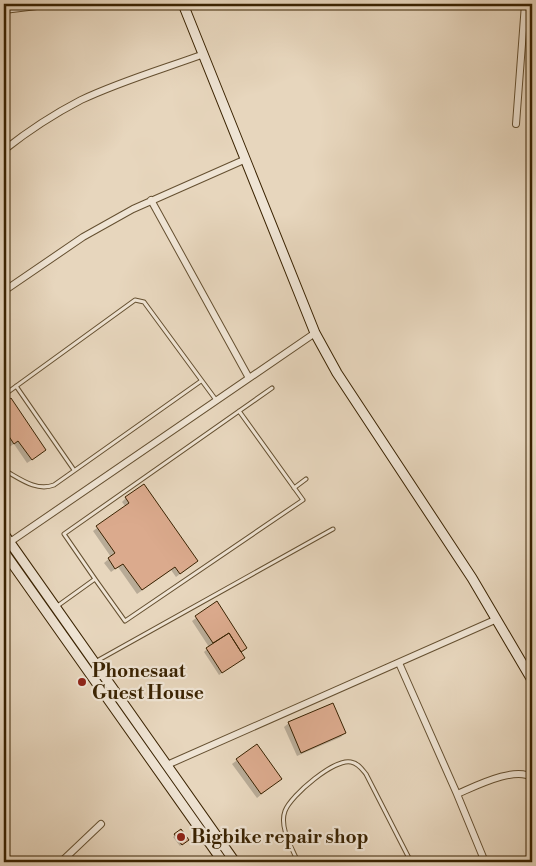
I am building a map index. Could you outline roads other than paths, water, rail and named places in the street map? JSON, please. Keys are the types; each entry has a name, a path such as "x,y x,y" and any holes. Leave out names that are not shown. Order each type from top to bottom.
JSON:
{"street":[{"path":"4,10 53,4"},
{"path":"183,4 315,333 337,372 451,545 532,680"},
{"path":"516,124 525,4"},
{"path":"4,150 22,136 80,101 204,54"},
{"path":"4,291 82,237 150,200 246,160"},
{"path":"150,200 249,378"},
{"path":"7,544 315,333"},
{"path":"4,534 7,544 56,608 235,862"},
{"path":"4,552 223,862"},
{"path":"159,771 167,765 496,620"},
{"path":"399,663 485,862"},
{"path":"457,794 509,775 528,774 532,778"},
{"path":"61,862 101,824"}],"lane":[{"path":"4,395 135,300 140,300 144,302 216,401"},
{"path":"4,470 40,488 54,485 201,381"},
{"path":"16,386 74,470"},
{"path":"239,411 303,500 125,621 64,534 239,411 272,388"},
{"path":"294,488 306,479"},
{"path":"94,662 334,529"},
{"path":"56,608 95,580"},
{"path":"298,862 286,834 284,820 286,811 296,796 317,778 339,763 350,761 358,765 366,774 412,862"}],"place":[{"name":"Phonesaat Guest House","path":"82,682"},
{"name":"Bigbike repair shop","path":"181,837"}]}
